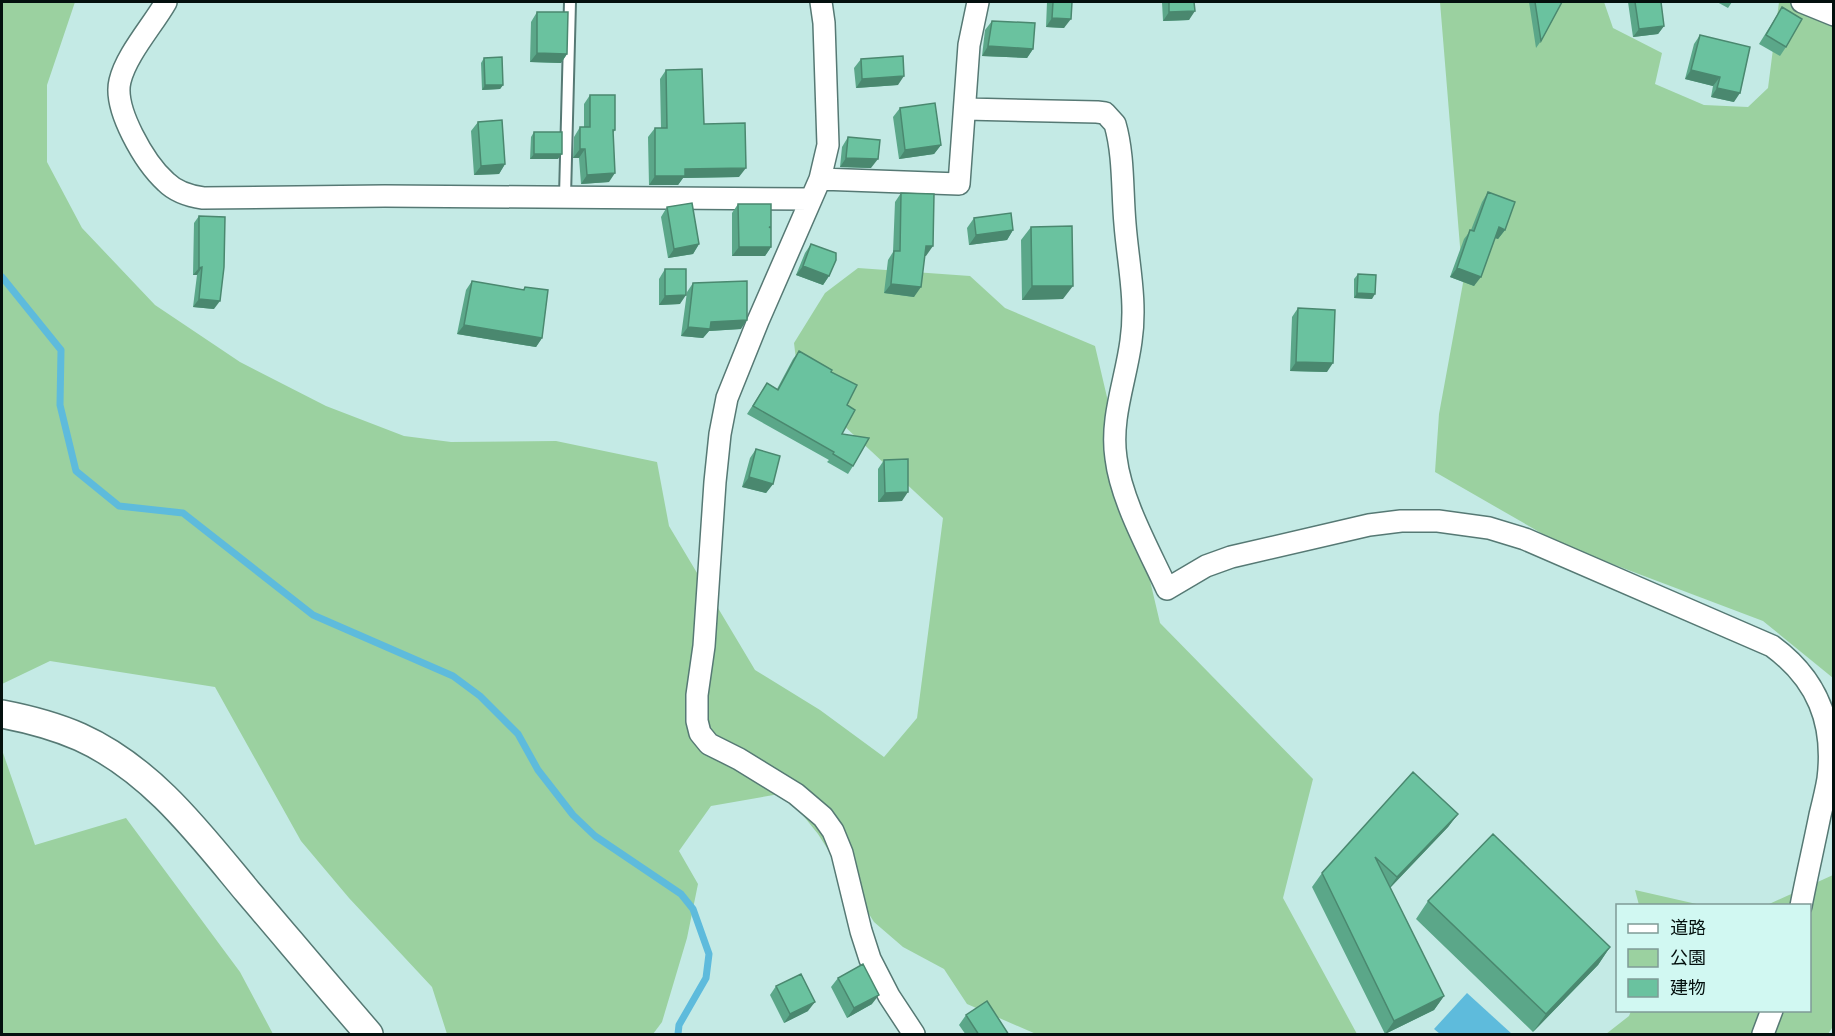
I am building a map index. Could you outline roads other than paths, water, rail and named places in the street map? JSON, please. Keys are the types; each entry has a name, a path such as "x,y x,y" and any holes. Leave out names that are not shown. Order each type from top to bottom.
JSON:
{"street":[{"path":"166,2 124,68 118,88 122,107 134,135 157,171 175,189 187,195 203,198 565,196 811,199"},
{"path":"821,2 828,145 820,179 758,321 725,407 715,482 697,721 700,734 709,744 739,759 796,794 818,812 833,831 842,853 870,959 914,1035"},
{"path":"820,179 960,184 969,45 978,2"},
{"path":"1802,2 1833,15"},
{"path":"966,108 1097,112 1105,113 1115,124 1134,299 1131,342 1116,415 1114,436 1116,458 1123,488 1137,524 1167,589 1206,566 1263,548 1369,525 1401,521 1438,521 1489,528 1542,545 1772,646 1792,661 1811,685 1827,719 1830,740 1828,778 1800,904"},
{"path":"2,714 40,723 81,737 150,783 186,818 213,849 369,1035"},
{"path":"1762,1035 1772,1012"}],"lane":[{"path":"565,196 570,2"}],"water":[{"path":"1467,993 1512,1034 1440,1034 1434,1029"}],"waterway":[{"path":"2,277 61,350 60,405 76,471 119,506 183,513 313,615 453,676 480,696 518,734 538,770 573,815 595,836 681,894 693,909 709,954 706,978 679,1025 678,1034"}]}
